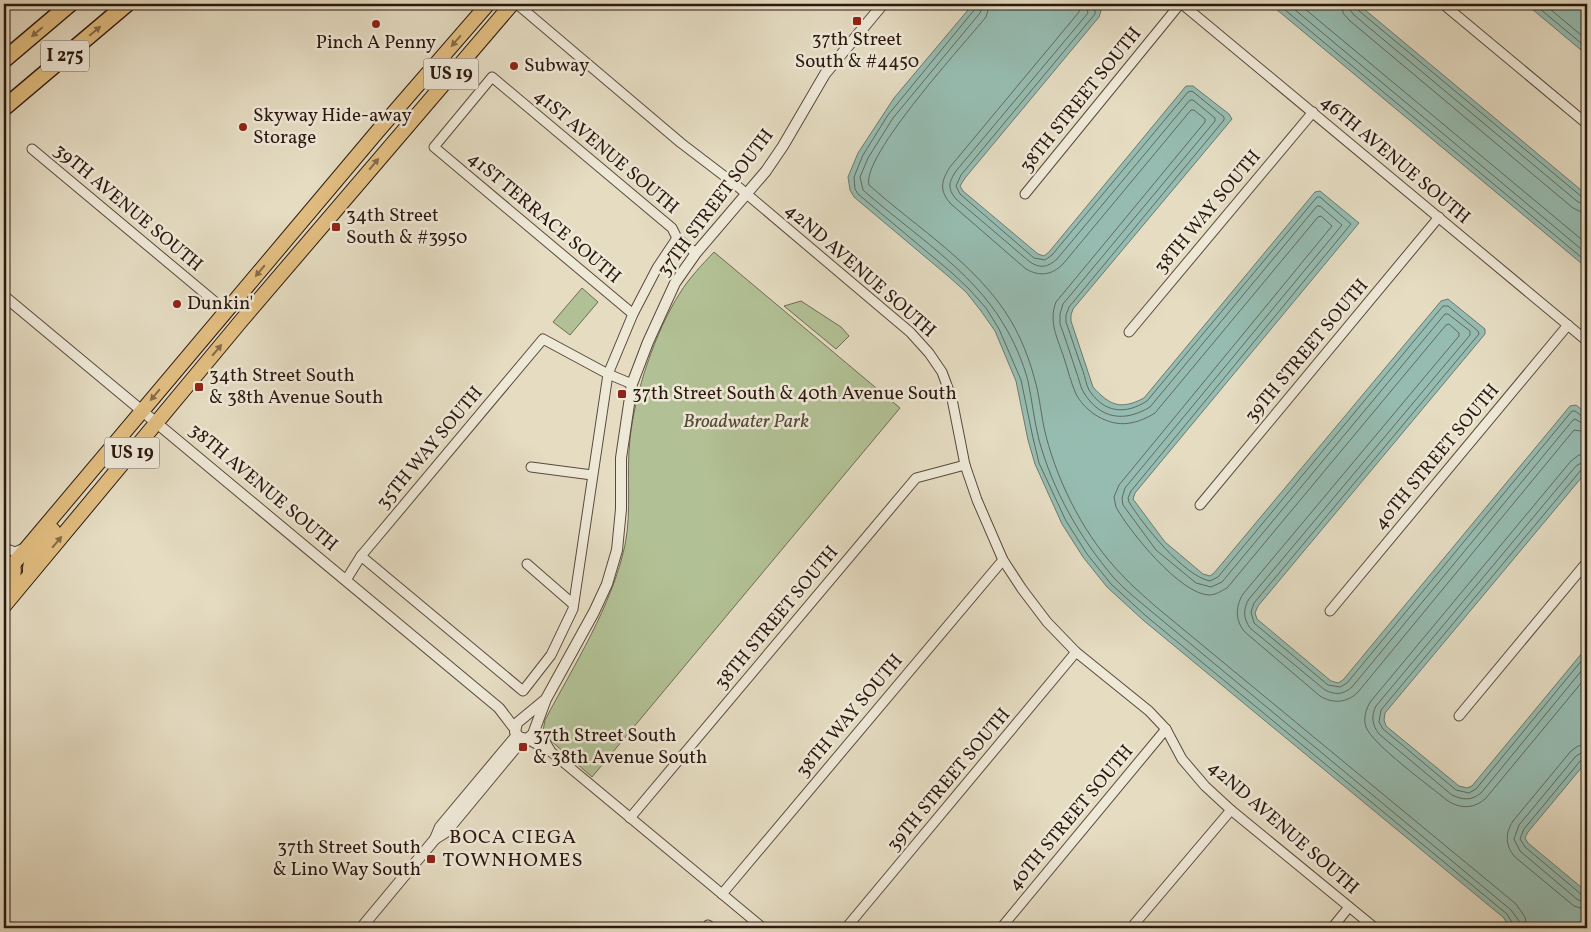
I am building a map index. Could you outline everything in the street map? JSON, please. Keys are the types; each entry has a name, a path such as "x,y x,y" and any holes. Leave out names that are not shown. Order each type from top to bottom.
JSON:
{"highway":[{"name":"I 275","path":"4,60 70,4"},
{"name":"I 275","path":"4,108 127,4"},
{"name":"US 19","path":"4,575 488,4"},
{"name":"US 19","path":"4,606 277,278 512,4"},
{"path":"318,230 320,216 345,186 350,165"},
{"path":"277,278 285,257 303,235 304,219"},
{"path":"30,574 30,562 33,556 76,502 82,481"},
{"path":"4,591 13,580 15,572 13,564"}],"street":[{"name":"42ND AVENUE SOUTH","path":"517,4 681,143 910,332 929,353 942,372 952,398 965,465 977,500 1003,560 1047,622 1076,652 1150,711 1166,730 1182,759 1231,810 1375,928"},
{"name":"37TH STREET SOUTH","path":"535,729 546,699 594,612 607,584 617,550 621,509 621,458 632,384 648,342 675,283 696,253 766,171 783,146 825,74 883,4"},
{"name":"46TH AVENUE SOUTH","path":"1181,4 1587,341"},
{"name":"38TH STREET SOUTH","path":"1026,194 1181,4"},
{"path":"1443,4 1587,124"},
{"name":"41ST TERRACE SOUTH","path":"492,77 434,147 633,314"},
{"name":"41ST AVENUE SOUTH","path":"492,77 672,228 678,238 696,253"},
{"name":"38TH WAY SOUTH","path":"1129,332 1313,112"},
{"name":"39TH AVENUE SOUTH","path":"32,149 226,311"},
{"name":"39TH STREET SOUTH","path":"1200,505 1439,217"},
{"path":"360,556 523,691 551,655 573,604 608,374 633,314 657,268 678,238"},
{"name":"38TH AVENUE SOUTH","path":"4,296 499,708 521,730 550,751 763,928"},
{"name":"40TH STREET SOUTH","path":"1330,611 1568,325"},
{"name":"35TH WAY SOUTH","path":"346,580 360,556 542,339 608,374"},
{"path":"608,374 632,384"},
{"name":"38TH STREET SOUTH","path":"630,818 916,478 965,465"},
{"path":"531,467 592,475"},
{"path":"4,548 14,552 28,545"},
{"name":"38TH WAY SOUTH","path":"722,894 1003,560"},
{"path":"1459,716 1587,562"},
{"path":"526,564 573,604"},
{"name":"39TH STREET SOUTH","path":"846,928 1076,652"},
{"name":"37TH STREET SOUTH","path":"361,928 435,839 446,832 546,699"},
{"path":"532,722 535,729 532,736 521,730 532,722"},
{"name":"38TH AVENUE SOUTH","path":"535,729 546,742 550,751"},
{"name":"40TH STREET SOUTH","path":"1001,928 1166,730"},
{"path":"1131,928 1231,810"},
{"path":"1332,928 1349,907"}],"green space":[{"name":"Broadwater Park","path":"714,252 900,408 592,777 549,739 543,731 545,720 602,613 619,568 627,532 630,439 641,382 662,326 671,309 692,277"},
{"path":"582,288 598,302 570,335 553,322"},
{"path":"801,301 841,327 849,336 836,349 784,306"}],"water":[{"path":"973,4 1095,4 1101,11 1099,17 960,186 963,191 1038,254 1044,256 1049,252 1186,86 1193,86 1229,114 1232,119 1073,309 1071,321 1093,387 1111,402 1122,405 1144,398 1315,192 1320,191 1359,223 1135,493 1133,499 1165,542 1203,574 1210,576 1214,573 1441,301 1448,299 1485,329 1485,334 1258,606 1255,613 1257,619 1331,681 1338,683 1343,680 1570,406 1576,405 1587,414 1587,471 1385,713 1384,720 1386,726 1459,786 1467,788 1472,786 1587,647 1587,761 1525,838 1528,843 1587,892 1587,928 1509,928 1504,918 1143,620 1107,587 1083,557 1062,524 1035,464 1016,381 995,331 966,292 854,197 850,190 848,177 858,153 894,98"},
{"path":"1270,4 1358,4 1587,195 1587,268"},
{"path":"1526,4 1587,4 1587,55"}],"place":[{"name":"37th Street South & #4450","path":"857,21"},
{"name":"Pinch A Penny","path":"376,24"},
{"name":"Subway","path":"514,66"},
{"name":"Skyway Hide-away Storage","path":"243,127"},
{"name":"34th Street South & #3950","path":"336,227"},
{"name":"Dunkin'","path":"177,304"},
{"name":"34th Street South & 38th Avenue South","path":"199,387"},
{"name":"37th Street South & 40th Avenue South","path":"622,394"},
{"name":"37th Street South & 38th Avenue South","path":"523,747"},
{"name":"37th Street South & Lino Way South","path":"431,859"}],"district":[{"name":"BOCA CIEGA TOWNHOMES","path":"513,850"}]}
